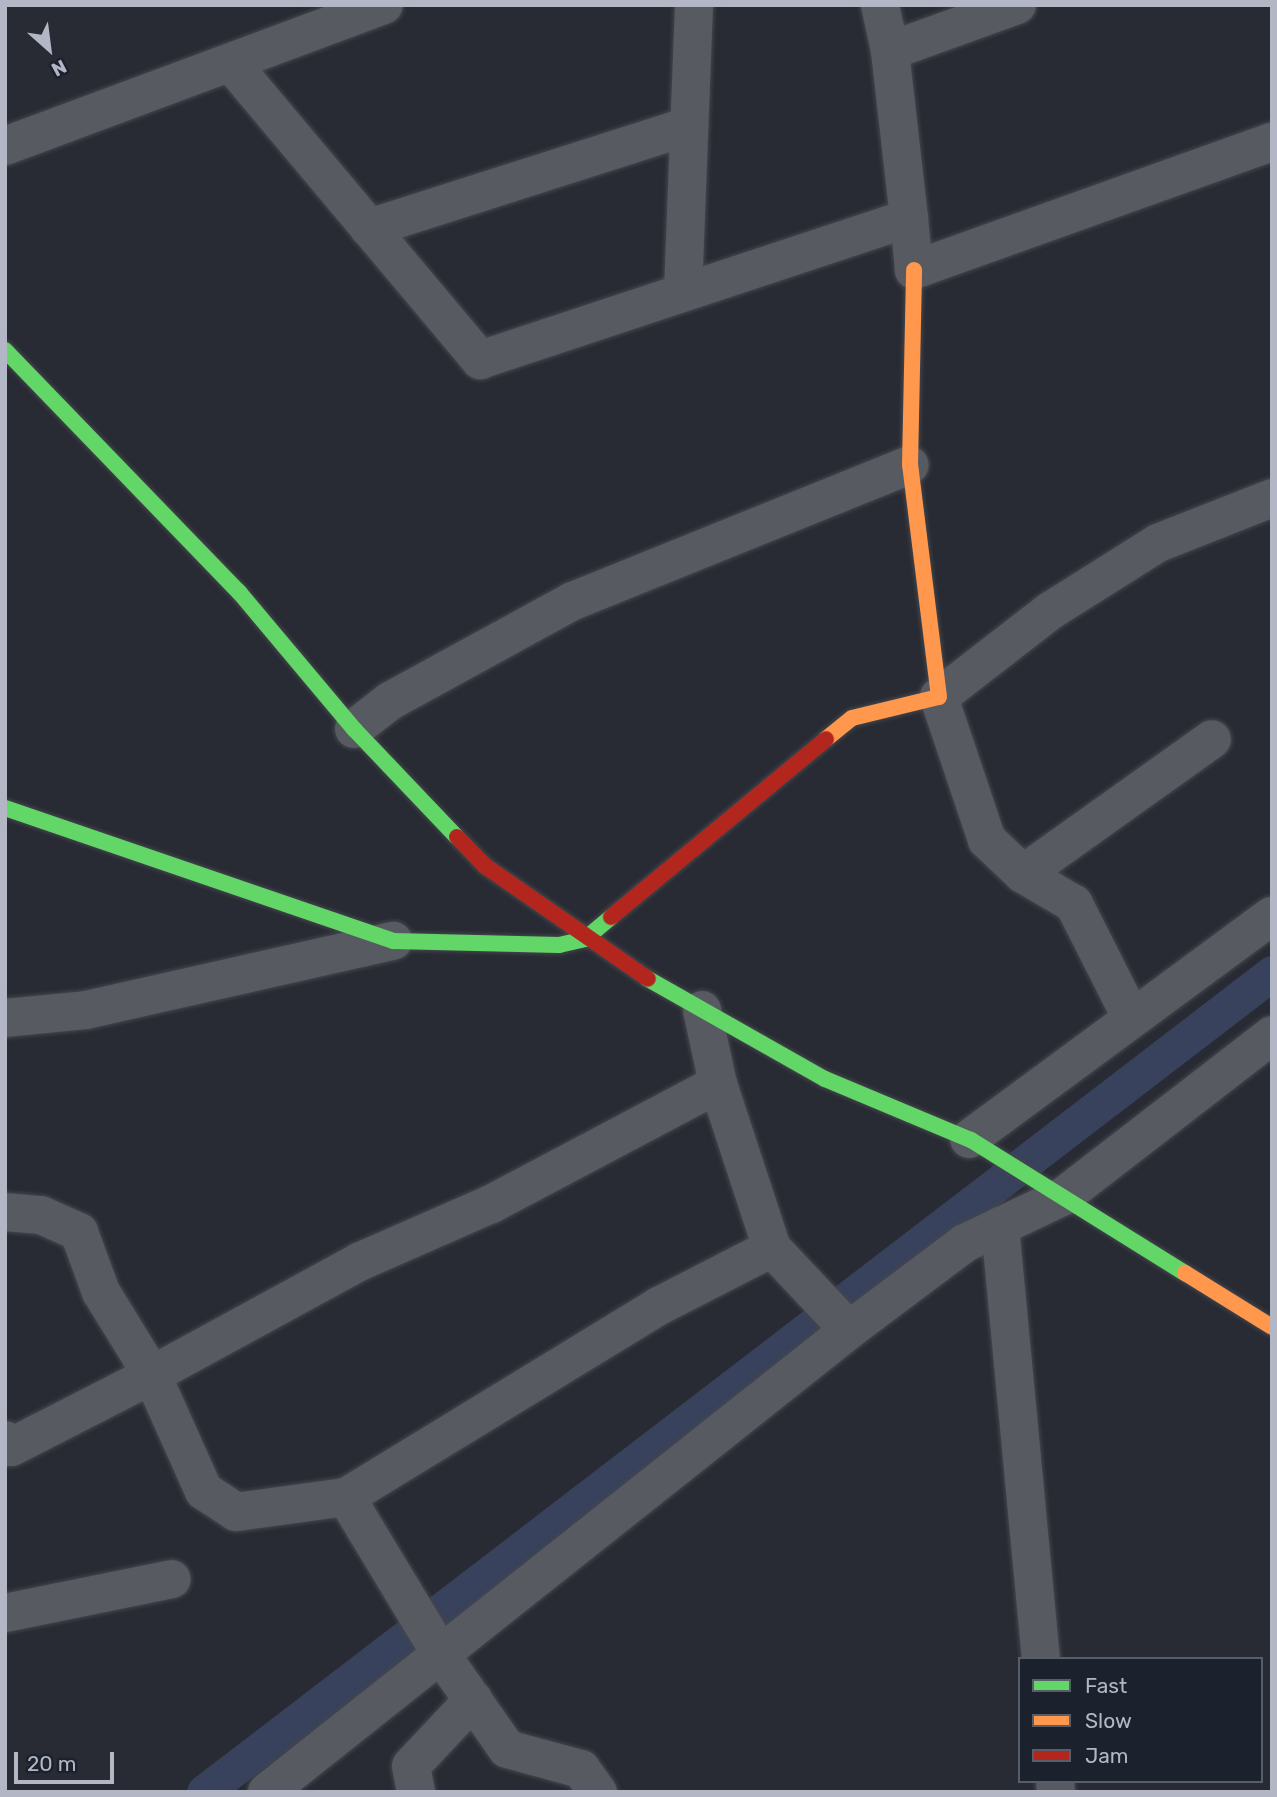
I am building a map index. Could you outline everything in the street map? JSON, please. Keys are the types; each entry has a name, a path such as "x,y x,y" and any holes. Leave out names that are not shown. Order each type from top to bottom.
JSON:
{"street":[{"path":"5,146 384,5"},
{"path":"683,292 694,5"},
{"path":"880,5 890,51 914,270 910,465 939,697 987,840 1023,874 1074,904 1130,1017"},
{"path":"890,51 1017,5"},
{"path":"231,62 480,360 909,218"},
{"path":"369,228 689,126"},
{"path":"914,270 1272,142"},
{"path":"5,351 239,592 354,729 485,866 585,939 702,1010 825,1079 970,1140 1272,1327"},
{"path":"354,729 390,701 573,601 910,465"},
{"path":"5,1018 86,1010 393,941 559,945 585,939 852,718 939,697 1050,611 1158,543 1272,498"},
{"path":"1023,874 1212,739"},
{"path":"5,808 393,941"},
{"path":"970,1140 1130,1017 1272,916"},
{"path":"702,1010 718,1084 772,1248 849,1330"},
{"path":"267,1792 442,1656 849,1330 965,1243 1063,1196 1272,1035"},
{"path":"5,1440 11,1447 152,1375 359,1262 491,1204 718,1084"},
{"path":"5,1212 41,1215 79,1233 101,1292 152,1375 204,1491 236,1512 345,1497 659,1306 772,1248"},
{"path":"1000,1226 1041,1657"},
{"path":"345,1497 442,1656 507,1749 581,1769 598,1792"},
{"path":"5,1613 172,1579"},
{"path":"416,1792 411,1766 473,1700"}],"waterway":[{"path":"204,1792 1272,973"}],"traffic: fast":[{"path":"5,350 239,592 354,729 457,837"},
{"path":"5,808 393,941 559,945 585,939 611,917"},
{"path":"648,979 825,1079 971,1140 1185,1273"}],"traffic: slow":[{"path":"826,739 852,718 939,697 910,465 914,270"},
{"path":"1185,1273 1272,1327"}],"traffic: jam":[{"path":"611,917 826,739"},
{"path":"457,837 485,866 648,979"}]}
